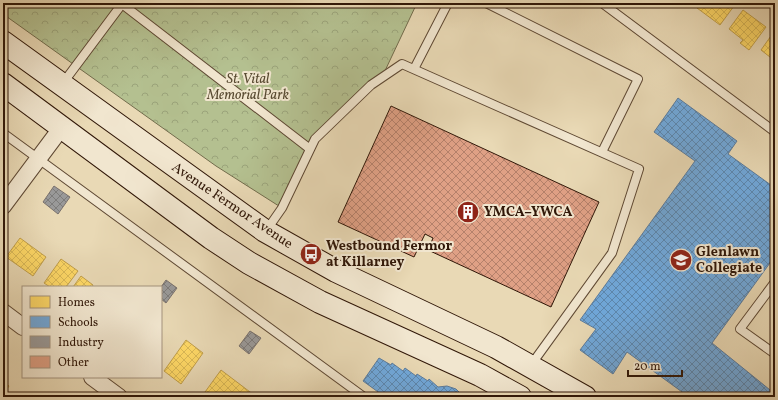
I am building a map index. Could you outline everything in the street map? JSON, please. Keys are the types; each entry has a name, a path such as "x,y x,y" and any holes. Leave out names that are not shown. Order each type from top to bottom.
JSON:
{"main road":[{"name":"Avenue Fermor Avenue","path":"3,42 265,231 336,271 456,327 531,366 585,397"},
{"path":"3,84 62,126 211,238 250,263 320,302 480,375 520,397"}],"street":[{"path":"3,206 62,126"},
{"path":"3,312 22,326"},
{"path":"93,378 119,397"}],"lane":[{"path":"414,69 448,3"},
{"path":"486,3 638,79 602,152"},
{"path":"602,3 775,132"},
{"path":"62,85 122,4 310,149"},
{"path":"265,231 282,208 315,139 377,80 402,64 639,169 612,254 531,366"},
{"path":"3,133 364,397"},
{"path":"775,282 740,328 775,354"}],"green space":[{"name":"St. Vital Memorial Park","path":"3,3 417,3 383,75 315,139 282,208 216,166 3,14"}],"building: Homes":[{"path":"701,3 730,3 734,6 720,25 697,8"},
{"path":"743,10 766,27 749,50 740,43 743,40 729,29"},
{"path":"773,33 775,34 775,61 761,50"},
{"path":"20,238 46,257 33,276 6,257"},
{"path":"61,259 78,271 67,286 48,286 44,283"},
{"path":"81,276 93,285 92,286 74,286"},
{"path":"186,340 203,353 181,384 164,371"},
{"path":"221,370 254,395 252,397 213,397 205,392"},
{"path":"3,381 9,386 3,395"}],"building: Schools":[{"path":"678,98 737,141 728,154 775,188 775,256 712,343 775,394 775,397 689,397 627,352 613,374 580,350 596,329 580,320 695,161 654,132"},
{"path":"379,358 391,365 392,363 403,371 405,368 416,376 417,374 428,381 429,379 438,387 447,386 456,389 464,397 385,397 363,381"}],"building: Industry":[{"path":"54,186 70,197 58,214 43,202"},
{"path":"166,280 177,288 166,303 162,300 162,286"},
{"path":"250,331 261,338 249,354 239,346"}],"building: Other":[{"name":"YMCA–YWCA","path":"391,106 599,202 551,307 428,250 433,238 425,234 414,257 338,222"}],"place":[{"name":"YMCA–YWCA","path":"468,212"},
{"name":"Westbound Fermor at Killarney","path":"311,254"},
{"name":"Glenlawn Collegiate","path":"681,260"}]}
